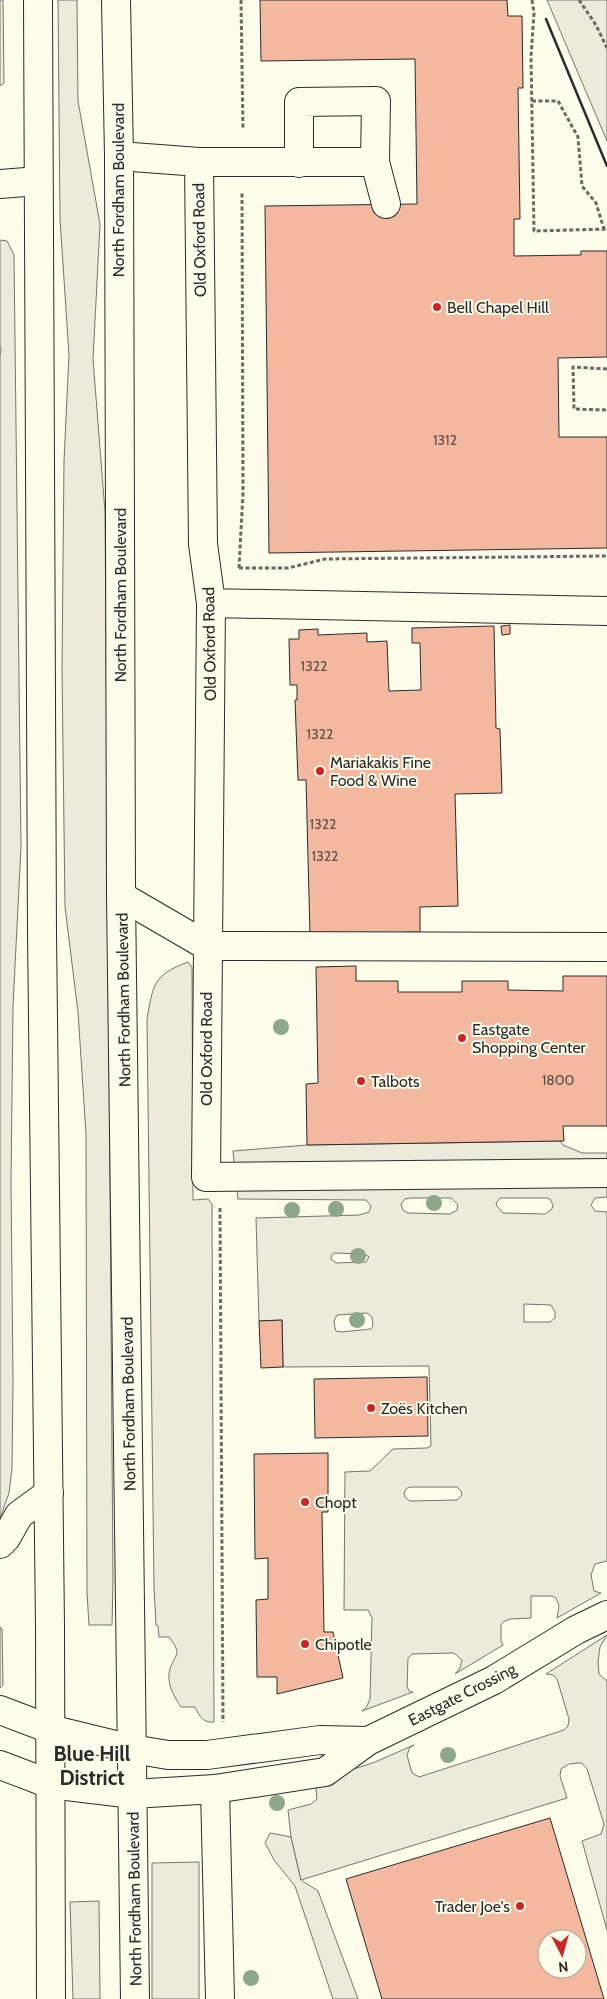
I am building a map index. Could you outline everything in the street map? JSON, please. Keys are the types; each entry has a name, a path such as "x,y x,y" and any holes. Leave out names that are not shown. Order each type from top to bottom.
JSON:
{"main road":[{"path":"38,0 42,922 49,1493 50,1999"},
{"name":"North Fordham Boulevard","path":"116,0 121,896 135,1999"},
{"path":"299,163 299,102 376,101 375,162 386,204"},
{"name":"Old Oxford Road","path":"118,156 198,162 203,544 211,603 206,1177"},
{"path":"198,162 375,162"},
{"path":"0,184 38,181"},
{"path":"211,603 607,611"},
{"path":"121,896 207,946 607,948"},
{"path":"206,1177 607,1173"},
{"path":"0,1544 6,1538 19,1515 49,1493"},
{"name":"Eastgate Crossing","path":"0,1765 50,1784 133,1794 215,1789 325,1772 368,1741 494,1680 568,1634 607,1615"},
{"name":"Eastgate Crossing","path":"0,1710 50,1729 132,1749 168,1755 207,1754 320,1740 368,1741"},
{"path":"215,1789 220,1999"},
{"path":"40,1999 50,1940"}],"path":[{"path":"241,0 243,137"},
{"path":"532,0 534,13 531,56 534,231 606,229 596,203 582,186 578,137 558,102 532,101"},
{"path":"579,0 596,25 607,48"},
{"path":"239,577 243,493 242,184"},
{"path":"607,369 573,367 574,409 607,410"},
{"path":"239,568 288,568 325,559 607,556"},
{"path":"206,1177 220,1201 224,1752"}],"shaded area":[{"path":"0,0 3,0 4,83 0,86"},
{"path":"58,0 77,0 78,101 100,224 93,359 105,512 112,1625 89,1625 87,1593 86,1134 78,1012 65,907 62,668 64,461 69,355 60,219"},
{"path":"547,0 607,0 607,141"},
{"path":"0,240 7,241 14,255 21,847 13,1006 11,1183 12,1468 9,1493 0,1518 1,350"},
{"path":"188,962 192,967 193,1200 208,1199 212,1204 214,1722 202,1719 195,1707 181,1707 173,1693 169,1682 169,1672 177,1651 169,1637 159,1637 158,1626 156,1625 154,1587 147,1019 153,989 161,977"},
{"path":"560,1141 563,1145 582,1153 607,1153 607,1197 595,1198 591,1205 595,1211 607,1212 607,1561 595,1564 591,1575 594,1591 601,1593 557,1618 559,1606 556,1598 552,1596 531,1596 531,1618 510,1619 503,1622 501,1625 501,1641 503,1645 455,1674 460,1668 462,1660 454,1653 412,1654 408,1658 407,1687 410,1692 413,1692 362,1711 366,1708 370,1699 372,1618 368,1610 344,1610 345,1472 370,1471 393,1449 427,1448 431,1446 429,1366 283,1367 282,1320 259,1321 256,1218 359,1215 369,1212 371,1206 366,1200 238,1199 233,1151 307,1145","holes":["451,1198 458,1205 457,1210 450,1214 408,1213 403,1210 401,1204 405,1199","500,1198 546,1198 550,1199 553,1205 552,1209 545,1214 503,1213 496,1203","334,1253 365,1254 369,1257 366,1262 336,1263 331,1259","524,1304 551,1305 555,1312 555,1318 550,1322 524,1322","367,1313 372,1317 373,1326 371,1329 341,1332 336,1331 334,1321 337,1315","411,1487 457,1487 462,1495 457,1500 410,1501 405,1497 404,1493 407,1488"]},
{"path":"0,1627 2,1629 3,1685 0,1688"},
{"path":"607,1635 600,1647 598,1662 599,1674 607,1681 607,1930 582,1841 601,1834 604,1824 587,1769 582,1763 569,1764 561,1769 560,1776 567,1798 301,1880 291,1837 288,1810 311,1804 317,1799 316,1788 309,1784 375,1762 414,1745 410,1747 407,1755 412,1773 419,1777 564,1730 568,1726 569,1719 557,1679 553,1675 546,1674"},
{"path":"270,1833 291,1837 301,1880 318,1891 358,1999 333,1999 295,1886 274,1860 265,1843"},
{"path":"199,1862 199,1999 152,1999 152,1863"},
{"path":"99,1901 100,1999 73,1999 70,1902"}],"building":[{"name":"Bell Chapel Hill","path":"260,0 507,0 508,16 522,16 523,88 518,88 520,219 514,219 514,256 581,255 581,251 607,251 607,357 558,358 559,437 607,437 607,548 269,553 265,206 417,204 415,59 261,61"},
{"path":"510,625 510,634 502,635 501,626"},
{"path":"494,626 496,728 500,729 502,793 455,794 458,906 420,907 420,932 310,935 306,780 298,780 295,700 297,700 297,685 290,685 289,639 299,639 299,630 318,629 318,635 367,633 367,642 387,641 389,691 421,690 420,643 412,643 412,628"},
{"name":"Eastgate Shopping Center","path":"356,966 356,981 398,981 398,992 462,992 462,981 508,981 508,990 563,991 563,976 607,976 607,1126 563,1126 564,1141 307,1145 306,1084 318,1083 316,967"},
{"path":"282,1320 283,1367 261,1368 259,1321"},
{"name":"Zoës Kitchen","path":"427,1377 428,1436 315,1438 314,1379"},
{"path":"328,1453 328,1512 322,1512 324,1632 333,1632 343,1678 277,1694 277,1677 257,1677 256,1600 268,1599 268,1558 255,1559 254,1454"},
{"path":"550,1818 583,1929 537,1929 537,1979 587,1979 587,1942 604,1999 382,1999 346,1879"}],"wall":[{"path":"546,19 607,166"}],"place":[{"name":"Bell Chapel Hill","path":"437,307"},
{"name":"Mariakakis Fine Food & Wine","path":"320,771"},
{"name":"Eastgate Shopping Center","path":"462,1038"},
{"name":"Talbots","path":"361,1081"},
{"name":"Zoës Kitchen","path":"371,1408"},
{"name":"Chopt","path":"305,1502"},
{"name":"Chipotle","path":"305,1644"},
{"name":"Trader Joe's","path":"520,1906"}],"district":[{"name":"Blue Hill District","path":"92,1766"}]}
